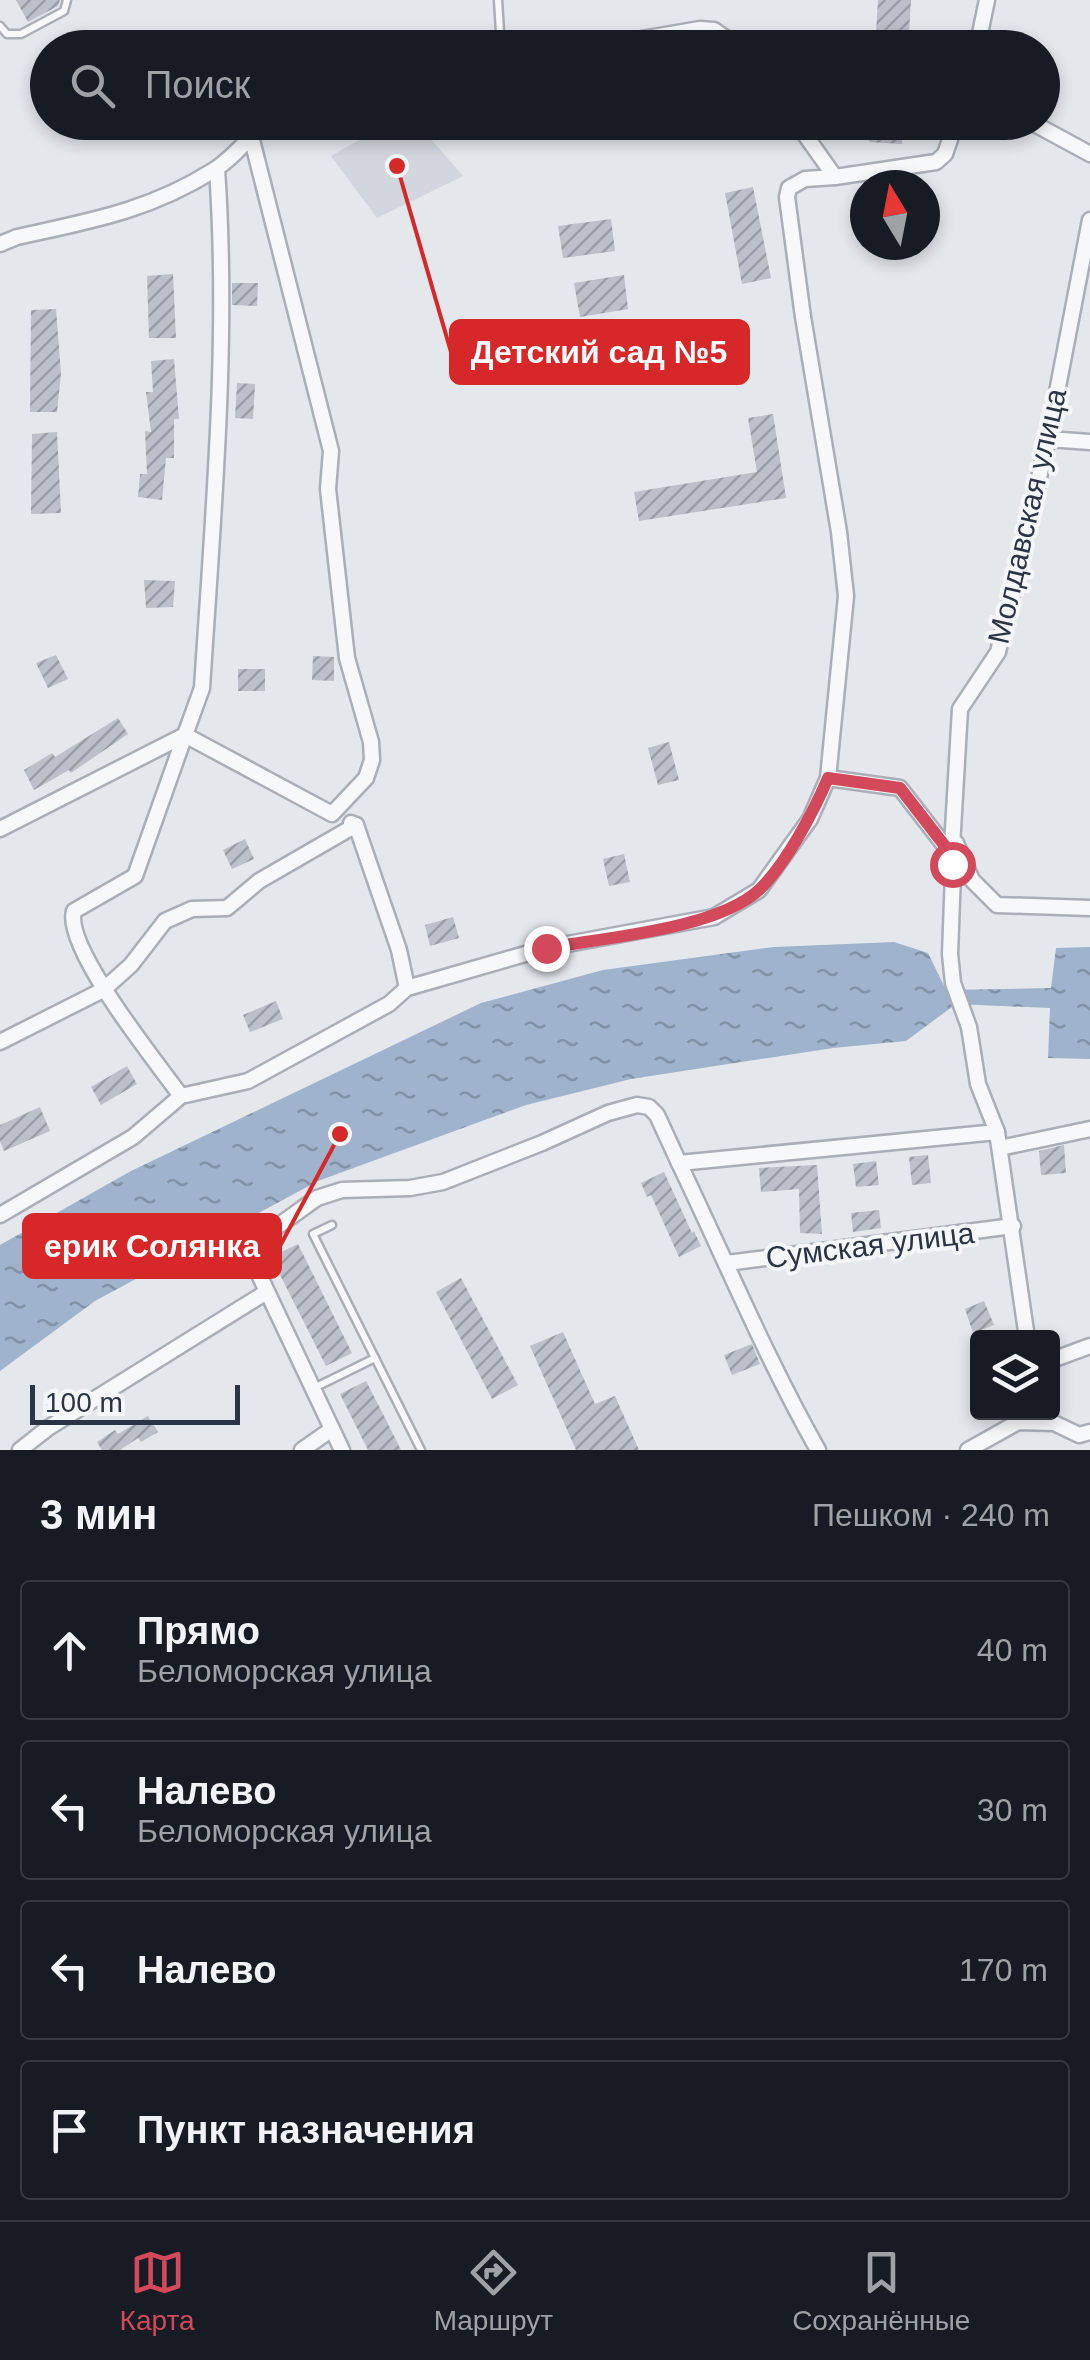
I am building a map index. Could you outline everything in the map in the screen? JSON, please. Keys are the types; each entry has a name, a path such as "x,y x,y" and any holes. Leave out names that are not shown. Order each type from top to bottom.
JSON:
{"street":[{"path":"981,30 987,0"},
{"path":"1060,138 1090,154"},
{"path":"0,244 17,236 126,213 217,168 247,140"},
{"path":"252,140 331,451 328,489 348,658 371,742 372,760 366,778 332,814"},
{"path":"809,140 836,176"},
{"path":"0,1214 133,1137 181,1096 248,1081 390,1004 408,988 546,948 714,917 759,890 810,820 828,778 846,596 840,532 805,332 789,188 796,183 936,162 945,154 950,140"},
{"path":"181,1096 103,990 73,928 72,915 134,876 202,688 221,379 217,168"},
{"name":"Молдавская улица","path":"1026,1330 997,1132 978,1084 968,1027 953,984 952,864 960,708 998,652 1048,439 1090,220"},
{"path":"1048,439 1090,442"},
{"path":"185,734 356,825 408,988"},
{"path":"0,829 185,734"},
{"path":"828,778 900,788 948,850 952,864"},
{"path":"0,1042 103,990 131,965 165,920 192,909 226,908 259,881 356,825"},
{"path":"954,837 972,880 996,905 1090,908"},
{"path":"342,1450 266,1293 253,1257 257,1242 317,1198 360,1188 410,1188 443,1182 542,1144 608,1113 637,1105 649,1107 657,1115 768,1348 782,1387 818,1450"},
{"path":"1000,1148 1090,1129"},
{"path":"679,1163 997,1132"},
{"name":"Сумская улица","path":"727,1263 1012,1226"},
{"path":"20,1450 48,1428 266,1293"},
{"path":"1060,1357 1090,1346"},
{"path":"1001,1430 1003,1420"},
{"path":"968,1450 1018,1422 1036,1420 1054,1422 1083,1439"},
{"path":"302,1450 332,1429"}],"lane":[{"path":"0,26 7,34 17,35 64,10 66,0"},
{"path":"498,0 500,30"},
{"path":"332,1224 313,1234 421,1450"},
{"path":"312,1389 375,1358"}],"shaded area":[{"path":"359,140 432,140 463,176 377,218 331,156"}],"water":[{"path":"894,942 928,953 946,990 1051,988 1056,948 1090,947 1090,1059 1048,1058 1050,1008 956,1004 906,1041 833,1048 631,1079 526,1105 318,1181 95,1301 0,1371 0,1245 131,1171 481,1003 603,970 774,947"}],"building":[{"path":"16,0 60,0 58,6 28,22"},
{"path":"878,0 911,0 909,30 876,30"},
{"path":"869,140 902,140 902,144"},
{"path":"753,187 771,278 742,284 725,193"},
{"path":"611,219 615,251 563,258 558,226"},
{"path":"173,274 176,338 149,338 147,276"},
{"path":"624,275 628,309 580,317 574,283"},
{"path":"232,283 258,283 257,306 232,305"},
{"path":"56,309 61,374 57,412 30,412 31,310"},
{"path":"174,359 179,419 174,419 174,458 166,458 162,500 138,497 140,474 147,474 145,431 151,432 146,392 153,392 151,361"},
{"path":"237,383 255,384 253,419 235,418"},
{"path":"773,414 786,498 639,521 634,492 757,472 748,418"},
{"path":"57,432 61,513 31,514 32,434"},
{"path":"144,580 175,581 173,607 146,608"},
{"path":"56,655 68,679 48,688 36,663"},
{"path":"313,656 334,657 334,681 312,680"},
{"path":"238,669 265,669 265,691 238,691"},
{"path":"118,718 128,734 71,773 69,770 34,790 24,770 52,753 55,757"},
{"path":"669,742 679,780 658,785 648,748"},
{"path":"245,839 254,859 232,869 223,850"},
{"path":"624,854 630,882 609,886 603,859"},
{"path":"453,917 459,938 430,946 425,925"},
{"path":"276,1001 283,1019 250,1032 243,1015"},
{"path":"127,1066 137,1084 101,1105 91,1087"},
{"path":"40,1107 50,1131 4,1151 0,1125"},
{"path":"1064,1145 1066,1173 1041,1175 1039,1151"},
{"path":"928,1155 931,1183 912,1185 909,1157"},
{"path":"876,1161 879,1185 856,1187 853,1164"},
{"path":"817,1165 822,1234 800,1233 799,1189 761,1192 759,1168"},
{"path":"664,1172 701,1246 679,1257 651,1195 647,1197 641,1183"},
{"path":"879,1210 881,1228 853,1232 851,1213"},
{"path":"298,1244 352,1353 326,1366 271,1257"},
{"path":"461,1278 518,1385 492,1399 436,1292"},
{"path":"984,1301 994,1325 972,1330 965,1309"},
{"path":"563,1332 595,1404 615,1396 639,1450 576,1450 530,1346"},
{"path":"752,1344 760,1364 732,1375 724,1355"},
{"path":"366,1381 401,1450 368,1450 340,1394"},
{"path":"148,1416 158,1432 141,1442 138,1438 120,1450 102,1450 97,1442 115,1430 118,1434"}],"place":[{"name":"Детский сад №5","path":"397,166"},
{"name":"ерик Солянка","path":"340,1134"}],"route":[{"path":"546,948 714,917 759,890 810,820 828,778 900,788 948,850 952,864"}]}
